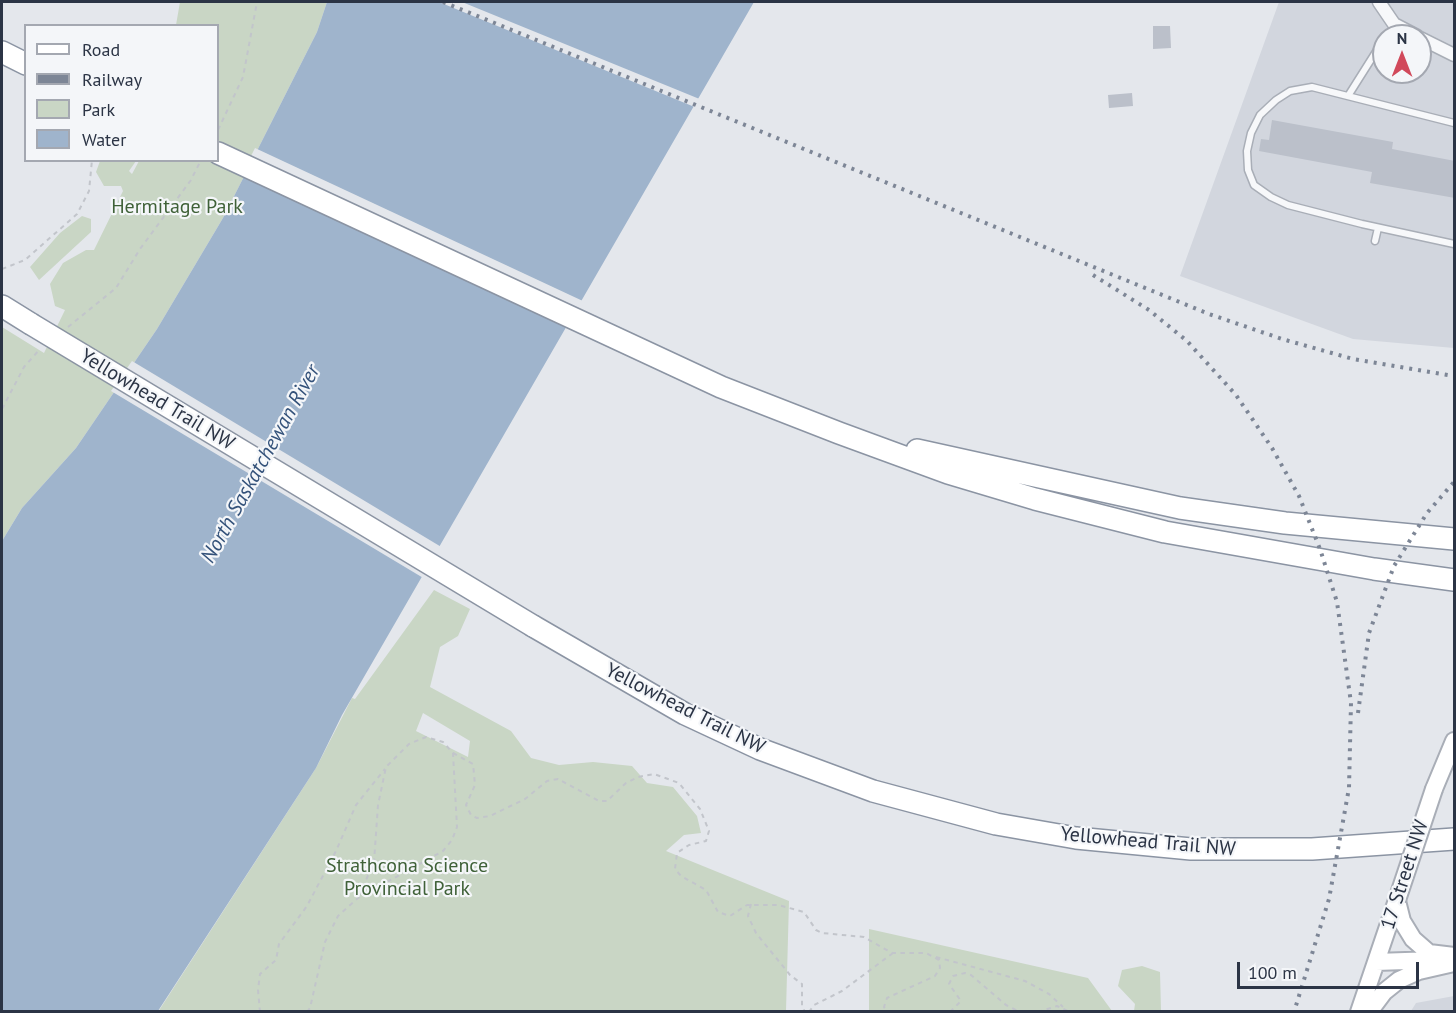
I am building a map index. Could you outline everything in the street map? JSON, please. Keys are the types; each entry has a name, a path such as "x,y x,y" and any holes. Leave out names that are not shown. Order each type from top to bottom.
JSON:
{"highway":[{"path":"2,52 24,63"},
{"path":"219,153 721,387 838,434 948,473 1045,502 1165,532 1351,566 1455,580"},
{"name":"Yellowhead Trail NW","path":"2,306 533,626 685,714 760,748 873,791 996,824 1076,838 1191,849 1301,849 1451,840"},
{"path":"838,434 1180,508 1285,523 1455,539"}],"main road":[{"name":"17 Street NW","path":"1359,1011 1434,789 1455,741"},
{"path":"1397,900 1402,921 1413,939 1429,953 1455,959"},
{"path":"1376,962 1455,959"},
{"path":"1369,1011 1384,992 1399,980 1455,959"}],"street":[{"path":"1379,2 1394,24"},
{"path":"1432,44 1455,55"}],"lane":[{"path":"1348,96 1372,58"},
{"path":"1455,123 1312,87 1290,91 1260,115 1251,133 1247,151 1248,170 1254,185 1288,205 1378,228 1455,244"},
{"path":"1375,241 1378,228"}],"path":[{"path":"219,128 243,77 257,2"},
{"path":"2,268 25,260 78,214 89,192 92,162"},
{"path":"66,328 116,288 200,162"},
{"path":"2,409 24,367 48,343"},
{"path":"260,1011 258,981 260,974 272,967 279,944 307,906 336,851 356,805 386,767 409,744 426,737 443,742 453,753 473,764 475,785 466,805 471,815 477,818 499,812 525,799 547,781 558,779 599,801 607,801 626,783 638,777 654,774 673,780 690,796 707,820 709,831 706,841 689,845 677,853 675,869 681,876 706,890 718,912 723,916 734,915 743,907 751,904 778,904 804,912 816,930 822,933 864,938 893,953 916,952 1019,978 1040,988 1070,1011"},
{"path":"307,1011 310,1008 325,942 338,916 358,898 443,851 452,840 457,827 453,753"},
{"path":"358,898 374,862 378,805 386,767"},
{"path":"751,904 748,916 756,933 790,975 802,984 802,1006 807,1011 842,991 893,953"},
{"path":"887,1011 884,1007 887,998 935,976 941,964 934,956"},
{"path":"950,1011 961,1001 949,984 953,976 964,973 971,975 1006,1005 1020,1011"},
{"path":"1038,1011 1057,1006 1063,1007"}],"shaded area":[{"path":"1279,2 1454,2 1454,348 1353,339 1180,276"},
{"path":"1454,996 1454,1011 1411,1011 1416,1003"}],"green space":[{"name":"Hermitage Park","path":"180,2 327,2 317,32 223,218 157,329 76,448 22,508 2,541 2,327 44,353 65,310 55,306 50,284 63,263 86,250 94,250 123,191 121,186 104,186 96,172 100,162 135,162 129,171 132,174 138,162 219,162 219,24 176,24"},
{"path":"82,216 91,219 91,232 39,280 30,267 60,233"},
{"name":"Strathcona Science Provincial Park","path":"434,590 470,609 458,636 440,647 430,687 511,731 531,758 559,765 593,762 632,766 647,783 673,787 697,816 701,833 684,835 666,851 789,901 786,1011 158,1012 316,768 352,698 355,699","holes":["423,713 470,741 468,757 416,731"]},
{"path":"869,929 1088,978 1112,1011 869,1011"},
{"path":"1142,966 1160,972 1161,1011 1134,1011 1135,1004 1118,986 1122,970"}],"water":[{"name":"North Saskatchewan River","path":"327,2 754,2 342,715 316,768 158,1011 2,1011 2,541 22,508 76,448 157,329 223,218 317,32"}],"pier":[{"path":"439,2 462,2 702,100 697,108"},
{"path":"255,148 585,302 570,329 241,176"},
{"path":"132,361 443,548 425,579 111,391"}],"building":[{"path":"1153,26 1170,26 1171,48 1153,49"},
{"path":"1132,93 1133,106 1109,108 1108,95"},
{"path":"1272,120 1393,142 1392,149 1455,161 1455,198 1370,183 1372,172 1259,151 1261,139 1269,140"}],"railway":[{"path":"443,2 1209,314 1282,339 1353,359 1454,376"},
{"path":"1093,275 1149,310 1187,341 1236,395 1272,448 1299,496 1320,549 1337,602 1351,703 1349,788 1329,899 1294,1012"},
{"path":"1358,713 1369,633 1394,566 1427,513 1454,482"}]}
